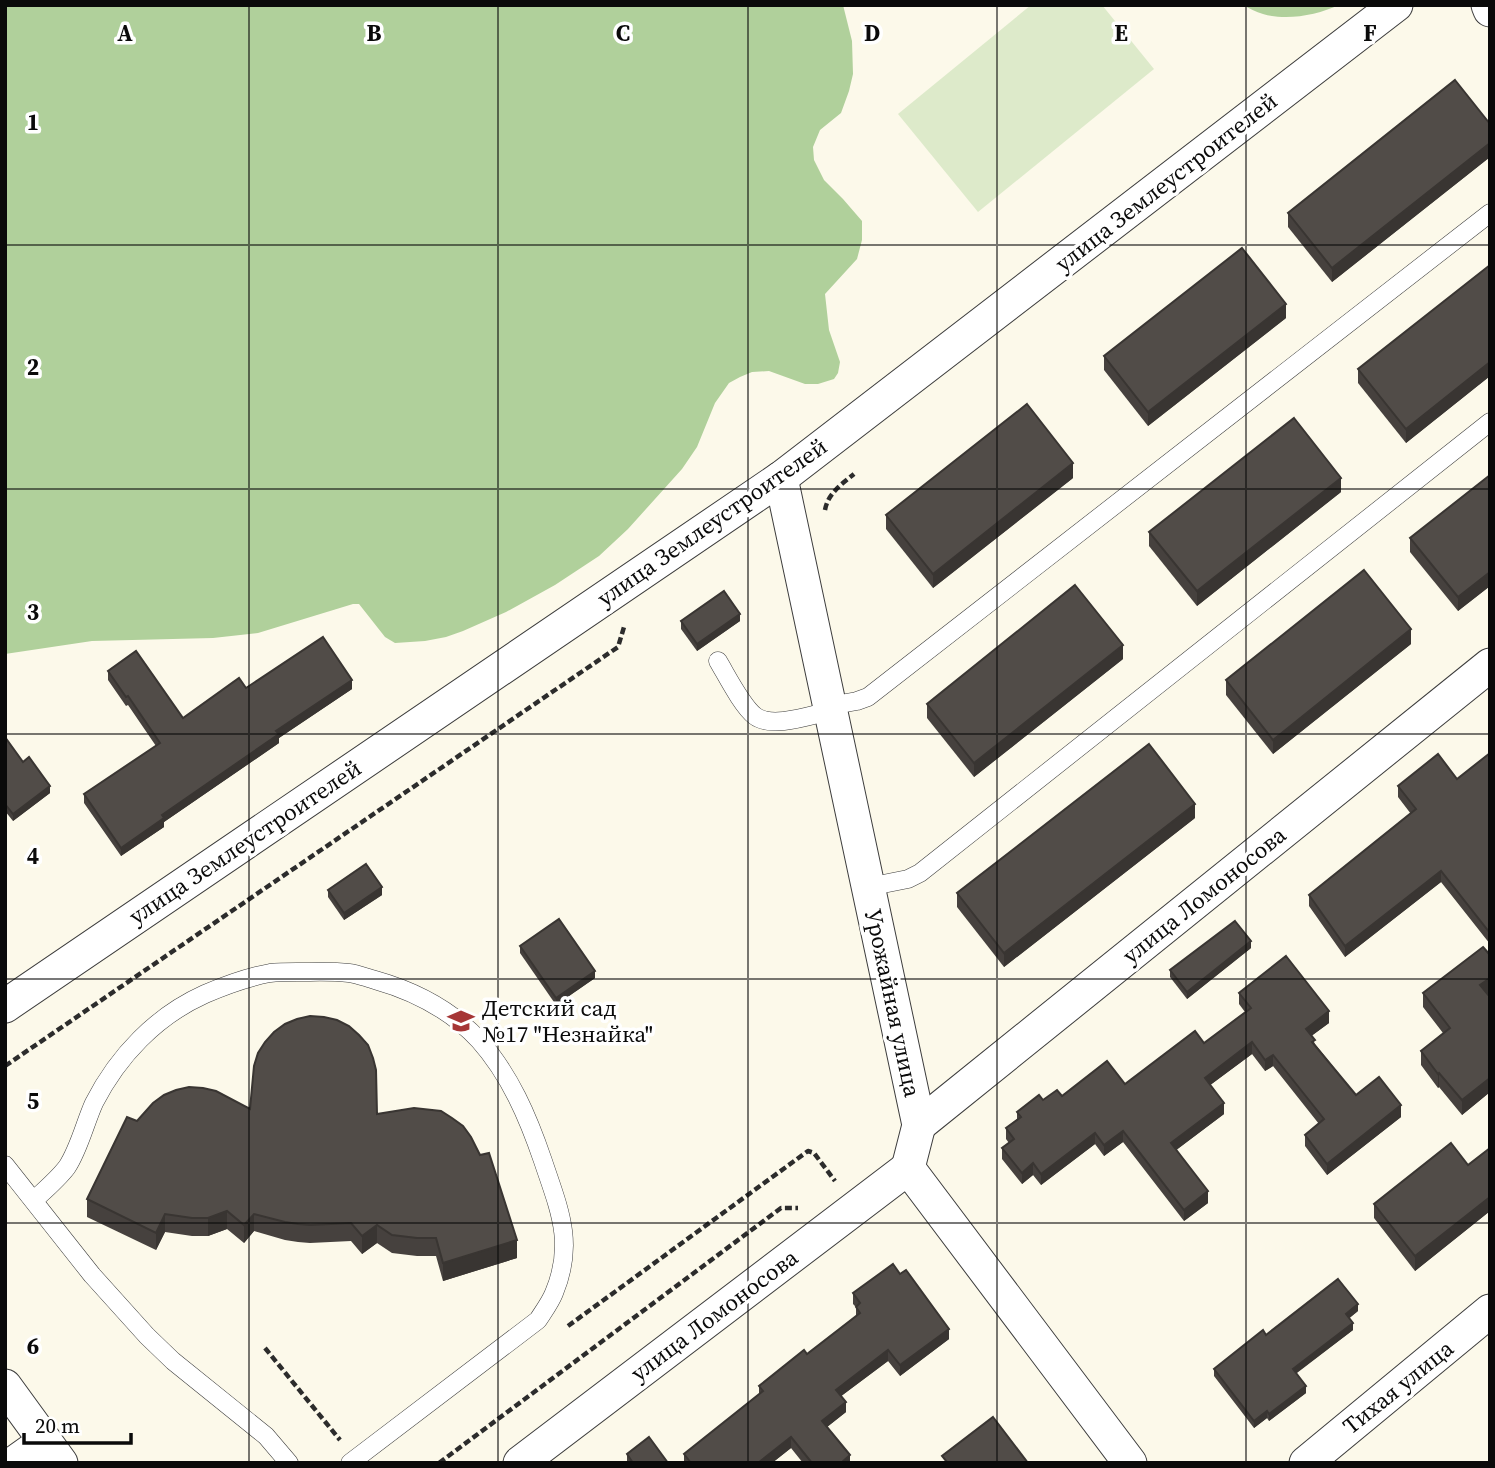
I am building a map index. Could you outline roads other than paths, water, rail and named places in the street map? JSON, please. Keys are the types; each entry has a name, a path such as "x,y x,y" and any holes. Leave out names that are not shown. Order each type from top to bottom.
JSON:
{"street":[{"name":"улица Землеустроителей","path":"5,1006 781,478 1396,5"},
{"path":"1488,5 1490,10"},
{"name":"Урожайная улица","path":"781,478 919,1125 908,1168"},
{"name":"улица Ломоносова","path":"919,1125 1490,665"},
{"path":"908,1168 1130,1463"},
{"name":"улица Ломоносова","path":"520,1463 908,1168"},
{"name":"Тихая улица","path":"1306,1463 1490,1311"},
{"path":"5,1386 53,1452 14,1463"}],"lane":[{"path":"718,661 747,708 759,719 777,722 868,696 1490,214"},
{"path":"868,887 908,879 920,873 1490,422"},
{"path":"33,1200 68,1166 94,1104 118,1063 145,1034 202,996 233,983 272,973 351,973 394,986 429,1001 456,1018 479,1040 519,1099 561,1214 565,1240 563,1267 554,1296 538,1320 351,1463"},
{"path":"5,1165 92,1275 147,1336 173,1361 266,1436 289,1463"}],"place":[{"name":"Детский сад №17 \"Незнайка\"","path":"461,1021"}]}
